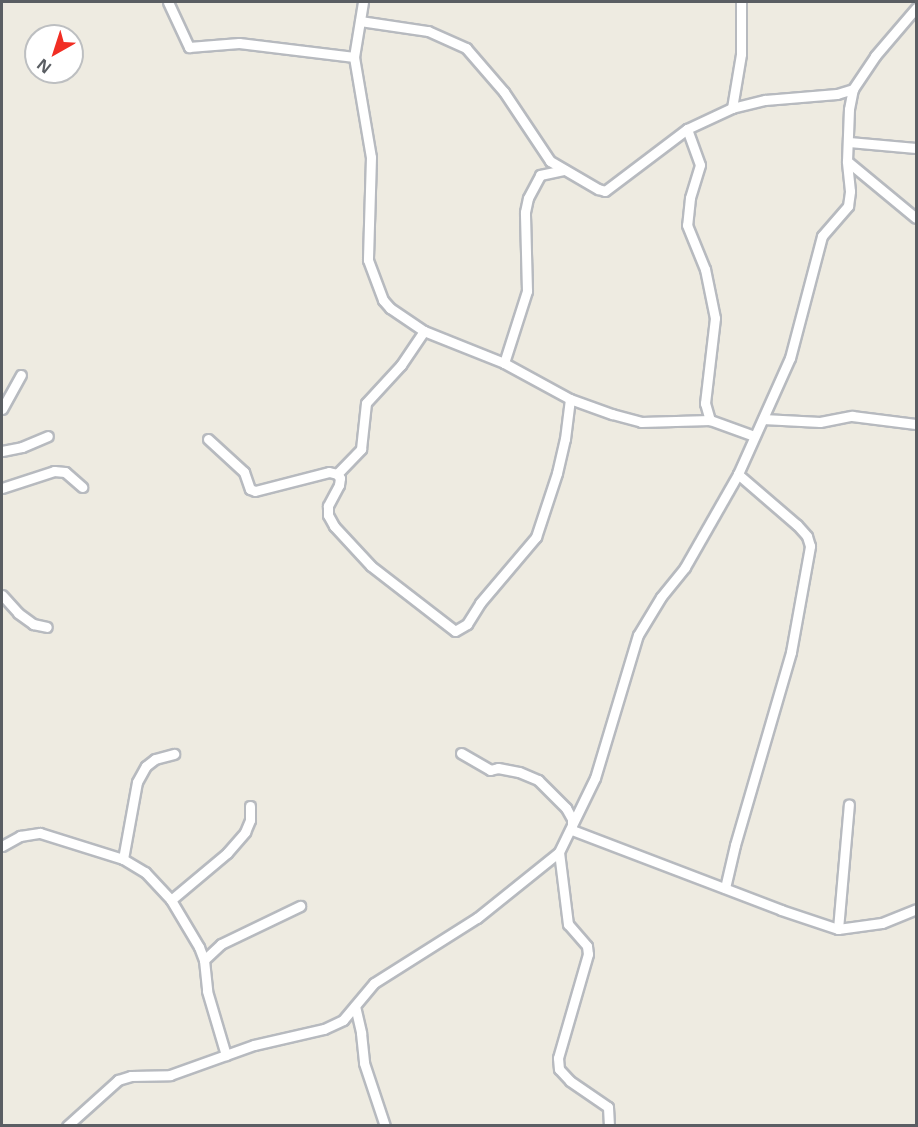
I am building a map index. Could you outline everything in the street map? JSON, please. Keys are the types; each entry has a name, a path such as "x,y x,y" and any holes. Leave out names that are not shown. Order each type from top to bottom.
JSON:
{"street":[{"path":"168,2 189,47 239,43 354,57"},
{"path":"363,2 354,57 371,157 368,260 383,300 390,308 424,331 504,363 570,399 641,422 710,420 754,436"},
{"path":"732,108 741,54 741,2"},
{"path":"67,1125 118,1080 131,1076 170,1075 263,1042 324,1029 343,1020 374,984 477,918 559,852 572,830 595,778 638,635 661,597 685,567 738,474 790,358 822,236 848,206 850,191 847,161 849,109 853,89 875,56 916,8"},
{"path":"360,21 428,31 466,48 504,92 550,160 605,191 687,129 732,108 765,100 837,94 853,89"},
{"path":"687,129 700,165 690,198 687,225 705,269 715,318 705,403 710,420"},
{"path":"849,142 916,148"},
{"path":"847,161 916,218"},
{"path":"504,363 527,291 525,212 528,198 540,175 567,170"},
{"path":"337,474 362,449 366,403 401,365 424,331"},
{"path":"2,409 21,375"},
{"path":"208,439 244,472 250,489 255,491 329,472 337,474 340,478 339,485 327,506 328,515 334,526 371,566 438,620 455,630 467,624 480,603 536,537 560,462 570,399"},
{"path":"763,419 820,422 852,416 916,424"},
{"path":"2,451 22,447 48,436"},
{"path":"2,488 54,471 65,472 82,488"},
{"path":"725,888 791,652 810,546 807,536 797,525 769,498 738,474"},
{"path":"2,595 25,619 33,624 47,627"},
{"path":"461,753 490,770 498,768 519,772 538,780 566,808 572,819 572,830"},
{"path":"123,859 137,782 146,766 155,759 174,754"},
{"path":"838,929 849,804"},
{"path":"171,900 227,853 245,832 250,820 250,806"},
{"path":"572,830 838,929 882,923 916,909"},
{"path":"2,846 20,836 40,834 123,859 145,872 171,900 204,960 207,991 226,1055"},
{"path":"559,852 566,918 568,924 587,946 588,954 558,1058 559,1069 570,1081 608,1107 609,1125"},
{"path":"204,960 221,944 300,906"},
{"path":"355,1006 364,1063 386,1125"}]}
